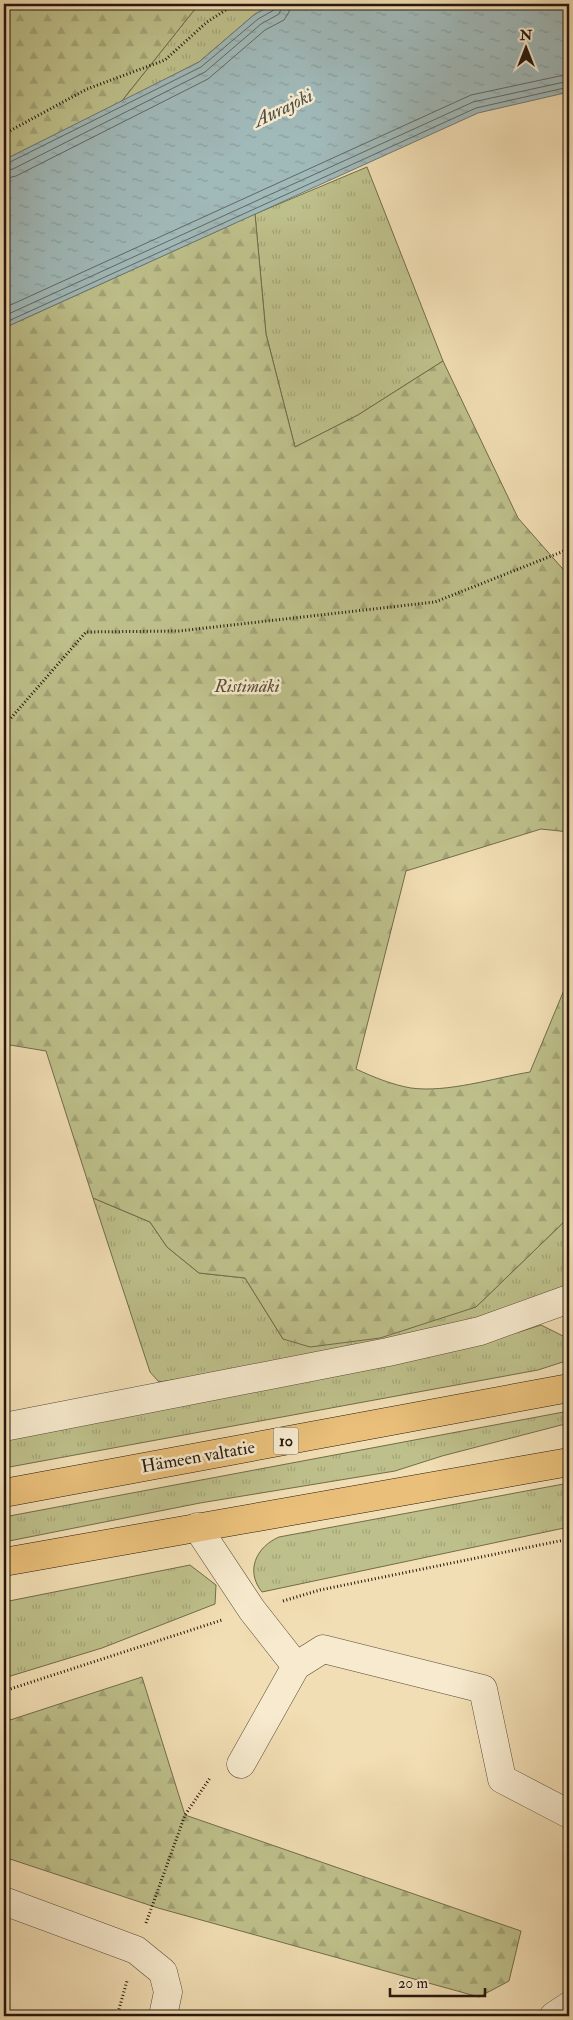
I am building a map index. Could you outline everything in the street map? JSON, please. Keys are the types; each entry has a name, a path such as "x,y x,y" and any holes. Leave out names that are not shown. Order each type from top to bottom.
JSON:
{"highway":[{"name":"Hämeen valtatie","path":"4,1493 569,1388"},
{"path":"4,1562 569,1462"}],"street":[{"path":"4,1427 388,1352 470,1333 569,1299"},
{"path":"197,1527 252,1610 287,1655"},
{"path":"287,1655 323,1649 483,1689 502,1779 569,1814"},
{"path":"241,1764 287,1655"},
{"path":"4,1900 136,1950 163,1972 166,2004"},
{"path":"554,2016 569,2006"}],"path":[{"path":"4,134 87,89 165,60 207,22 235,4"},
{"path":"4,726 86,632 178,631 435,602 569,549"},
{"path":"565,582 569,590"},
{"path":"117,2016 136,1950 185,1815 210,1778"}],"green space":[{"path":"4,4 199,4 121,102 4,160"},
{"path":"199,4 275,4 255,14 199,62 121,102"},
{"path":"367,167 443,361 358,415 295,447 266,334 255,214"},
{"name":"Ristimäki","path":"255,214 266,334 295,447 358,415 443,361 518,518 569,576 569,832 541,829 406,871 356,1069 397,1085 425,1089 455,1087 530,1072 569,978 569,1217 476,1307 380,1338 310,1347 283,1339 245,1278 199,1273 167,1247 150,1222 93,1198 46,1051 4,1044 4,328"},
{"path":"93,1198 150,1222 167,1247 199,1273 245,1278 283,1339 476,1307 569,1217 569,1286 487,1317 253,1368 159,1382 150,1372"},
{"path":"541,1325 569,1339 569,1360 538,1370 4,1468 4,1438 522,1331"},
{"path":"569,1411 569,1423 442,1456 395,1471 200,1503 4,1542 4,1517"},
{"path":"569,1483 569,1527 262,1592 254,1576 254,1568 259,1553 271,1541 279,1537"},
{"path":"190,1565 216,1585 215,1604 102,1648 4,1678 4,1602"},
{"path":"142,1677 185,1815 521,1931 509,1981 479,1997 158,1908 4,1857 4,1722"}],"water":[{"name":"Aurajoki","path":"275,4 569,4 569,92 478,113 4,328 4,160 199,62 255,14"}]}
